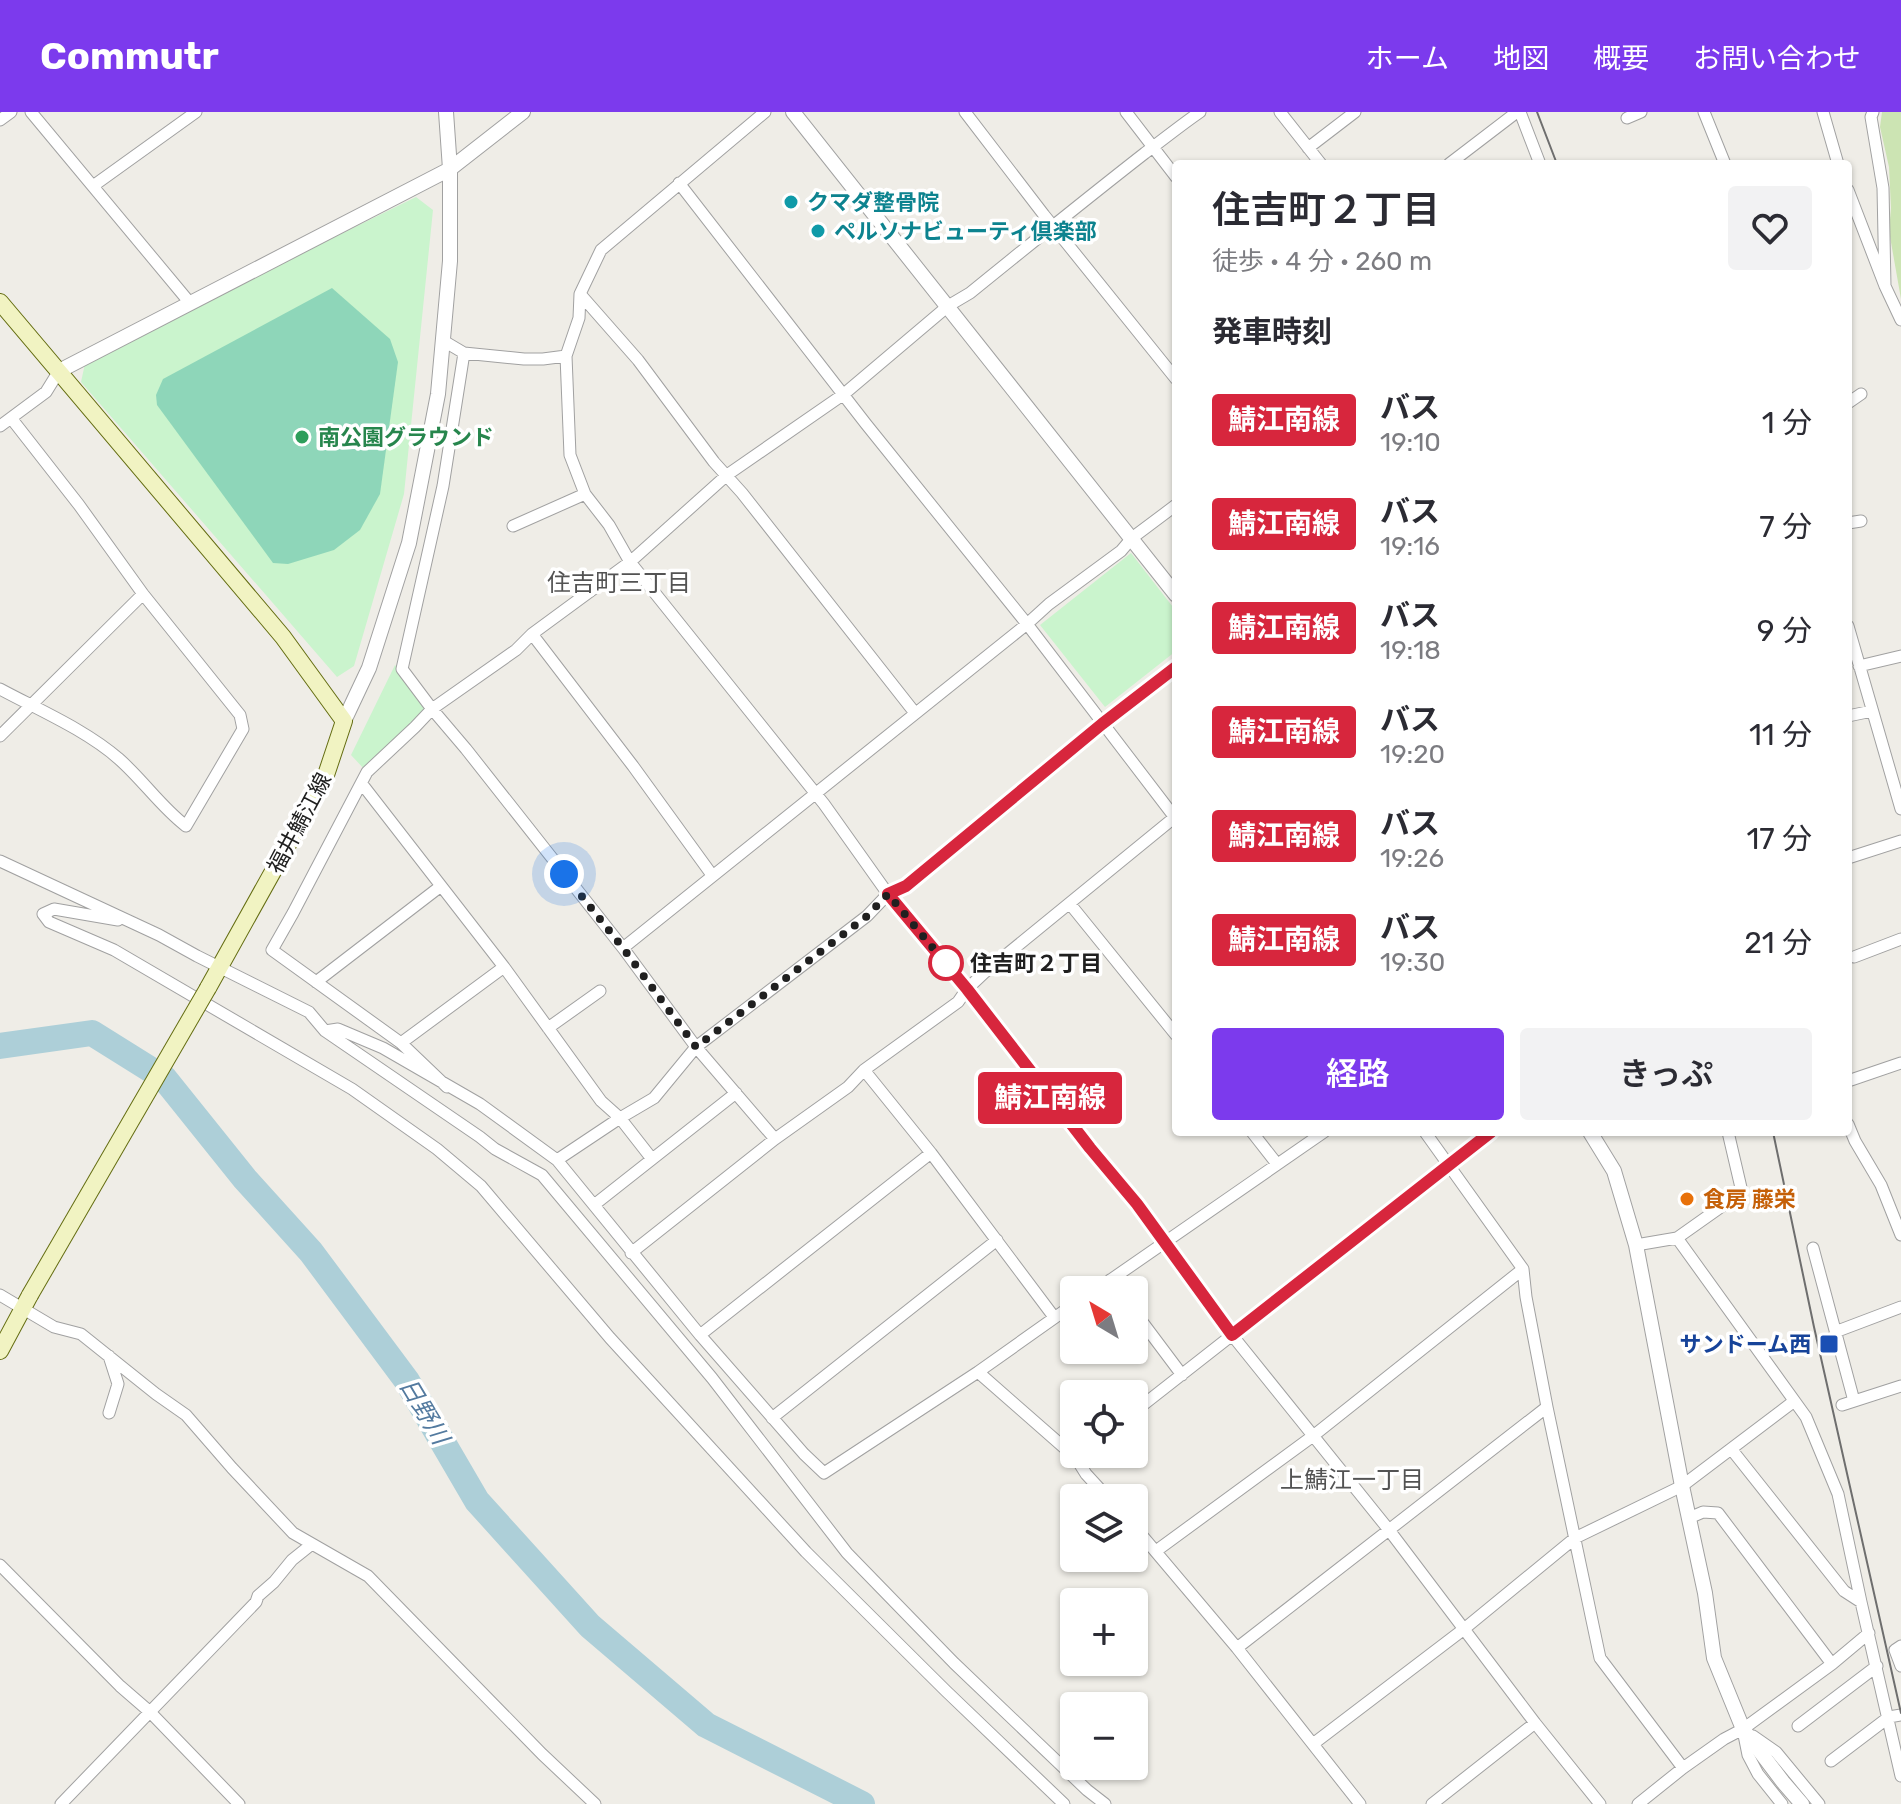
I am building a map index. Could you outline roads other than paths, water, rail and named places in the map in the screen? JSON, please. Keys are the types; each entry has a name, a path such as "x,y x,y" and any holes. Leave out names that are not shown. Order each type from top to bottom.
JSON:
{"main road":[{"path":"0,302 283,637 344,721"},
{"name":"福井鯖江線","path":"0,1351 221,967 325,778 344,721"}],"street":[{"path":"0,120 11,112"},
{"path":"31,112 190,303"},
{"path":"93,186 196,112"},
{"path":"344,721 369,668 409,543 438,394 450,261 450,169 446,112"},
{"path":"0,426 46,392 59,371 450,169 523,112"},
{"path":"765,112 601,250 580,294 579,318 566,356 570,455 585,494 609,525 630,562 824,804 888,894 1137,1204 1232,1335 1389,1530 1600,1804"},
{"path":"793,112 1172,590"},
{"path":"965,112 1172,374"},
{"path":"1126,112 1172,172"},
{"path":"447,1087 401,1043 272,950 367,772 432,709 516,650 532,634 630,562 727,475 844,394 948,306 970,293 1094,191 1200,112"},
{"path":"1280,112 1318,160"},
{"path":"1308,148 1355,112"},
{"path":"1454,160 1519,112 1538,160"},
{"path":"1627,118 1641,112"},
{"path":"1704,112 1723,160"},
{"path":"1823,112 1837,160"},
{"path":"1873,112 1871,117 1883,188 1885,286"},
{"path":"679,183 866,424 1027,624 1172,814"},
{"path":"1852,200 1901,320"},
{"path":"580,294 638,360 714,462 915,713"},
{"path":"442,340 464,353 524,359 566,356"},
{"path":"464,353 443,486 402,669 623,948 696,1047 775,1139"},
{"path":"1852,400 1861,394"},
{"path":"0,689 93,740 117,758 186,826 243,729 240,715 143,594 11,418"},
{"path":"513,526 585,494"},
{"path":"623,948 1172,508"},
{"path":"0,736 143,594"},
{"path":"532,634 712,875"},
{"path":"1852,641 1901,809"},
{"path":"1859,666 1901,656"},
{"path":"557,1160 654,1098 696,1047 867,916 888,894 906,886 1172,670"},
{"path":"1852,715 1872,711"},
{"path":"362,784 504,967 601,1101 620,1118 652,1159"},
{"path":"631,1253 775,1139 848,1087 864,1070 958,1002 984,973 1172,820"},
{"path":"1852,857 1901,841"},
{"path":"0,861 130,921 309,1012 325,1031 495,1149 542,1175 712,1378 847,1553 954,1663 1105,1804"},
{"path":"316,982 441,886"},
{"path":"1070,904 1172,1030"},
{"path":"130,921 54,909 43,914 49,922 114,950 352,1089 437,1149 481,1186 610,1338 806,1552 1064,1804"},
{"path":"1854,957 1901,939"},
{"path":"401,1043 504,967"},
{"path":"548,1028 600,991"},
{"path":"325,1031 338,1029 383,1048 480,1104 557,1160 700,1335 824,1473 978,1372 1060,1313"},
{"path":"1852,1080 1901,1063"},
{"path":"864,1070 931,1153 1054,1317"},
{"path":"594,1205 736,1093"},
{"path":"1852,1134 1881,1185 1901,1235"},
{"path":"1255,1136 1277,1164"},
{"path":"1125,1276 1164,1243 1318,1136"},
{"path":"1428,1136 1523,1269 1547,1407 1600,1658 1683,1768"},
{"path":"1148,1401 1486,1136"},
{"path":"1592,1136 1614,1171 1636,1245 1705,1593 1714,1658 1743,1729 1748,1755 1758,1774 1782,1804"},
{"path":"1636,1245 1677,1238 1742,1192 1729,1136"},
{"path":"700,1335 931,1153"},
{"path":"1677,1238 1806,1417 1838,1494 1877,1666 1895,1716 1901,1776"},
{"path":"772,1418 997,1240"},
{"path":"1813,1248 1835,1332 1848,1403 1901,1386"},
{"path":"1156,1551 1313,1436 1523,1269"},
{"path":"0,1295 27,1302 54,1327 81,1334 186,1415 293,1533 368,1576 595,1804"},
{"path":"1835,1332 1901,1307"},
{"path":"1148,1330 1182,1375"},
{"path":"109,1355 118,1384 109,1413"},
{"path":"978,1372 1060,1440"},
{"path":"1313,1744 1464,1629 1575,1538 1682,1486 1793,1402"},
{"path":"1237,1648 1547,1407"},
{"path":"1806,1417 1820,1411"},
{"path":"1732,1450 1844,1591 1861,1602"},
{"path":"1084,1468 1095,1484"},
{"path":"1689,1518 1703,1512 1718,1513 1832,1664"},
{"path":"1148,1542 1237,1648 1360,1804"},
{"path":"61,1804 256,1602 292,1560 312,1544"},
{"path":"0,1565 239,1804"},
{"path":"1638,1804 1683,1768 1832,1664 1869,1633"},
{"path":"1901,1646 1895,1650 1901,1666"},
{"path":"1798,1726 1877,1666"},
{"path":"1831,1761 1895,1716"},
{"path":"1432,1804 1535,1723"},
{"path":"1743,1729 1802,1804"},
{"path":"1743,1729 1776,1752 1819,1804"}],"waterway":[{"name":"日野川","path":"0,1046 92,1033 164,1078 245,1179 311,1252 407,1381 477,1501 590,1626 706,1725 862,1804"}],"tram line":[{"path":"1537,112 1555,160"},
{"path":"1774,1136 1901,1713"}],"place":[{"name":"クマダ整骨院","path":"791,202"},
{"name":"ペルソナビューティ倶楽部","path":"818,231"},
{"name":"南公園グラウンド","path":"302,437"},
{"name":"住吉町２丁目","path":"946,963"},
{"name":"食房 藤栄","path":"1687,1199"},
{"name":"サンドーム西","path":"1829,1344"}],"district":[{"name":"住吉町三丁目","path":"619,583"},
{"name":"上鯖江一丁目","path":"1352,1480"}]}
